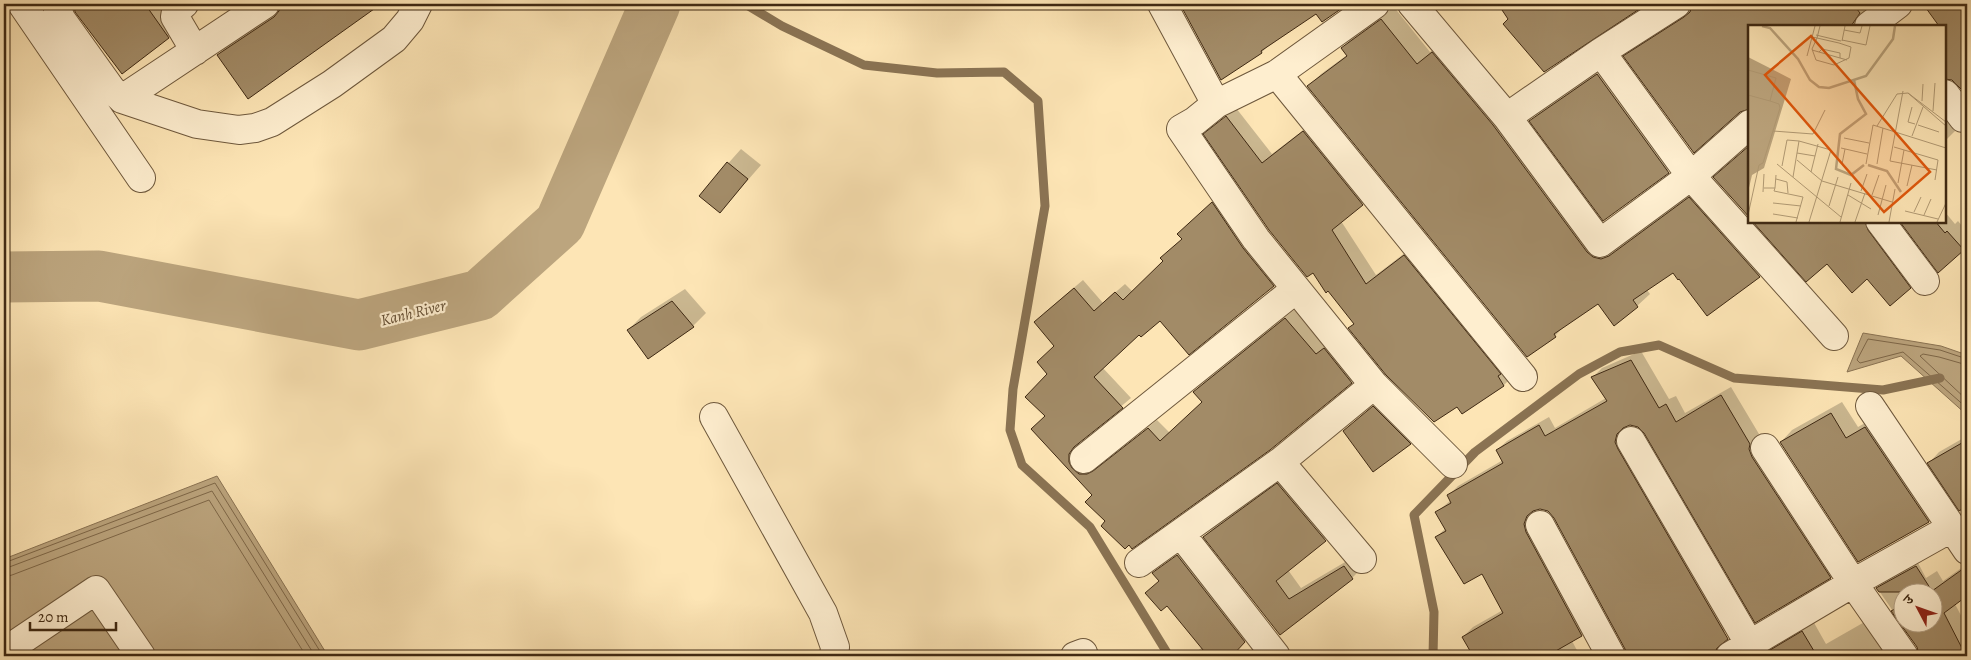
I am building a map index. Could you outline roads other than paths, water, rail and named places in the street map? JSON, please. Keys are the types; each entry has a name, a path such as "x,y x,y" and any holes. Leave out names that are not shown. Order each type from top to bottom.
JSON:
{"street":[{"path":"22,4 141,178"},
{"path":"58,4 61,19 111,89 122,99 197,124 239,130 255,128 272,122 332,84 394,39 410,20 418,4"},
{"path":"184,4 176,11 175,17 195,51"},
{"path":"122,99 265,4"},
{"path":"1162,4 1216,104"},
{"path":"1375,4 1277,74 1216,104 1180,130 1256,239 1374,385 1453,464"},
{"path":"1412,4 1507,117 1600,243 1691,176 1748,126"},
{"path":"1507,117 1601,52 1676,4"},
{"path":"1601,52 1691,176 1834,336"},
{"path":"1277,74 1523,377"},
{"path":"1946,95 1963,118"},
{"path":"1881,222 1925,281"},
{"path":"1084,459 1296,289"},
{"path":"1140,563 1280,462 1374,385"},
{"path":"1631,441 1740,650 1853,583 1960,539 1870,406"},
{"path":"714,417 823,613 835,647 834,656"},
{"path":"1765,448 1853,583 1904,656"},
{"path":"1280,462 1362,559"},
{"path":"1540,525 1611,656"},
{"path":"1181,534 1276,656"},
{"path":"4,652 96,590 141,656"},
{"path":"1075,656 1083,653 1084,656"}],"water":[{"path":"1863,333 1941,346 1967,355 1967,415 1901,356 1847,372"},
{"path":"217,476 328,656 4,656 4,559"}],"waterway":[{"name":"Kanh River","path":"4,277 99,276 359,325 480,295 560,223 655,4"},
{"path":"745,4 782,26 864,65 937,73 1004,72 1038,101 1045,206 1013,389 1010,430 1022,465 1090,527 1169,656"},
{"path":"1433,656 1434,612 1414,515 1475,452 1579,374 1620,352 1659,345 1734,378 1883,390 1940,378"}]}
